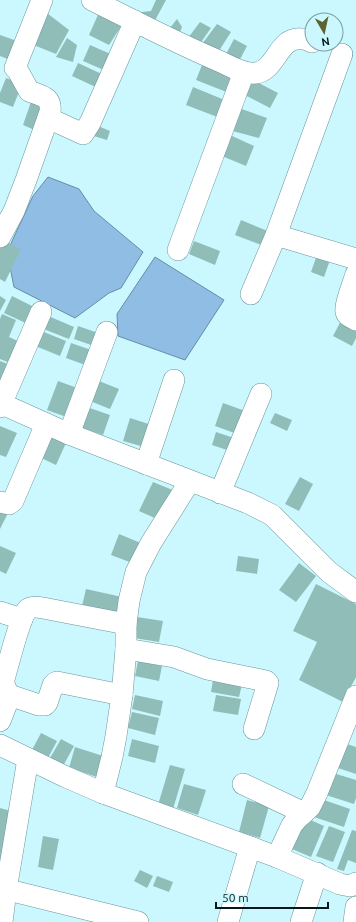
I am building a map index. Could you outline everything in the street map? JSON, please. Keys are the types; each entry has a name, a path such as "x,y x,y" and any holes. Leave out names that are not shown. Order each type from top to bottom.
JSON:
{"street":[{"path":"0,238 14,211 50,112 51,105 49,100 29,91 15,68 42,0"},
{"path":"92,0 194,51 244,72 257,73 267,68 284,45 293,40 304,38"},
{"path":"48,118 83,134 90,123 135,21"},
{"path":"251,294 349,57 339,52"},
{"path":"178,250 244,72"},
{"path":"276,235 356,259"},
{"path":"356,274 345,306 346,312 349,316 356,320"},
{"path":"41,312 0,405 69,434 248,503 272,515 329,572 356,592"},
{"path":"69,434 107,332"},
{"path":"146,464 174,380"},
{"path":"220,492 261,394"},
{"path":"0,502 8,504 14,501 46,424"},
{"path":"103,793 112,757 122,695 126,649 126,624 129,601 136,572 151,543 190,481"},
{"path":"0,721 9,701 9,695 4,687 4,678 19,626 24,613 29,608 35,607 126,624"},
{"path":"0,612 22,619"},
{"path":"126,649 174,657 207,669 266,681 268,683 254,729"},
{"path":"9,695 42,705 47,703 53,685 57,682 122,695"},
{"path":"277,857 292,825 310,807 317,793 356,696"},
{"path":"0,746 103,793 277,857 340,884 350,886 356,883"},
{"path":"2,922 3,889 28,759"},
{"path":"243,784 304,812"},
{"path":"228,922 250,847"},
{"path":"301,922 317,873"},
{"path":"3,889 138,922"},
{"path":"354,922 356,907"}],"water":[{"path":"48,177 79,189 94,211 143,252 121,288 109,293 75,318 14,287 7,252 33,196"},
{"path":"155,257 224,300 185,360 118,336 117,314"}],"building":[{"path":"156,0 166,0 153,24 134,13 151,11"},
{"path":"101,8 125,20 109,45 89,35"},
{"path":"43,10 69,30 56,54 26,42"},
{"path":"177,19 182,27 177,40 166,33"},
{"path":"200,22 211,28 199,45 188,38"},
{"path":"217,24 231,32 217,54 202,44"},
{"path":"0,35 17,41 10,60 0,56"},
{"path":"67,38 77,45 73,62 56,57"},
{"path":"234,39 247,46 237,65 224,58"},
{"path":"90,45 113,55 106,71 83,61"},
{"path":"78,63 106,76 100,89 72,76"},
{"path":"202,65 235,78 229,93 196,80"},
{"path":"6,78 22,84 13,107 0,102 0,93"},
{"path":"249,78 278,93 270,108 241,93"},
{"path":"193,87 227,101 220,118 186,105"},
{"path":"32,99 47,105 37,131 23,125"},
{"path":"233,106 267,118 259,138 225,129"},
{"path":"91,123 110,131 107,140 87,134"},
{"path":"230,135 254,146 246,166 222,156"},
{"path":"241,220 270,232 264,246 235,235"},
{"path":"2,240 21,249 5,282 0,279 0,245"},
{"path":"194,241 220,251 215,265 189,254"},
{"path":"318,252 331,257 324,277 311,272"},
{"path":"0,296 6,300 0,311"},
{"path":"12,296 38,309 30,325 4,313"},
{"path":"2,314 16,320 9,337 20,342 10,363 0,359 0,319"},
{"path":"46,315 74,327 69,339 41,328"},
{"path":"343,317 356,324 356,338 352,346 333,336"},
{"path":"78,326 101,334 97,347 74,339"},
{"path":"39,330 66,341 60,356 33,345"},
{"path":"71,343 97,352 91,367 66,358"},
{"path":"0,361 13,366 0,386"},
{"path":"58,381 80,389 69,418 47,410"},
{"path":"99,381 119,389 110,409 90,401"},
{"path":"223,403 248,412 240,435 215,426"},
{"path":"84,406 110,415 103,435 77,426"},
{"path":"275,413 292,420 287,431 270,423"},
{"path":"130,418 155,426 148,448 123,441"},
{"path":"0,426 17,433 6,457 0,455"},
{"path":"216,432 237,439 233,452 212,445"},
{"path":"46,435 66,443 56,465 37,456"},
{"path":"300,477 313,484 299,511 285,504"},
{"path":"153,482 175,491 157,519 139,511"},
{"path":"0,509 8,513 0,529"},
{"path":"119,534 143,544 135,564 111,555"},
{"path":"0,546 16,553 6,574 0,571"},
{"path":"238,556 259,559 257,574 236,571"},
{"path":"299,563 316,576 296,602 279,590"},
{"path":"316,584 356,604 356,677 343,702 299,680 317,642 293,631"},
{"path":"86,589 122,597 118,615 82,606"},
{"path":"137,617 163,621 159,642 134,638"},
{"path":"138,661 162,666 159,681 135,676"},
{"path":"214,674 243,680 239,697 211,692"},
{"path":"135,695 163,701 160,716 132,709"},
{"path":"216,695 241,699 238,715 213,711"},
{"path":"132,712 159,718 155,735 128,728"},
{"path":"41,733 57,741 48,758 32,750"},
{"path":"61,739 74,746 63,766 50,758"},
{"path":"132,739 159,746 155,763 128,756"},
{"path":"344,743 356,747 356,774 335,767"},
{"path":"75,747 103,756 97,777 69,768"},
{"path":"170,765 185,769 173,809 158,805"},
{"path":"333,773 356,780 356,798 354,804 326,795"},
{"path":"184,784 206,790 198,815 177,808"},
{"path":"321,799 350,809 344,827 314,817"},
{"path":"247,800 269,806 260,838 239,832"},
{"path":"0,808 18,813 0,865"},
{"path":"306,818 324,826 311,857 292,849"},
{"path":"329,826 345,832 333,862 316,856"},
{"path":"352,830 356,831 356,863 348,860 344,871 337,869"},
{"path":"43,836 59,839 53,870 38,867"},
{"path":"140,870 153,876 147,888 134,881"},
{"path":"157,876 173,882 169,892 153,886"}]}
